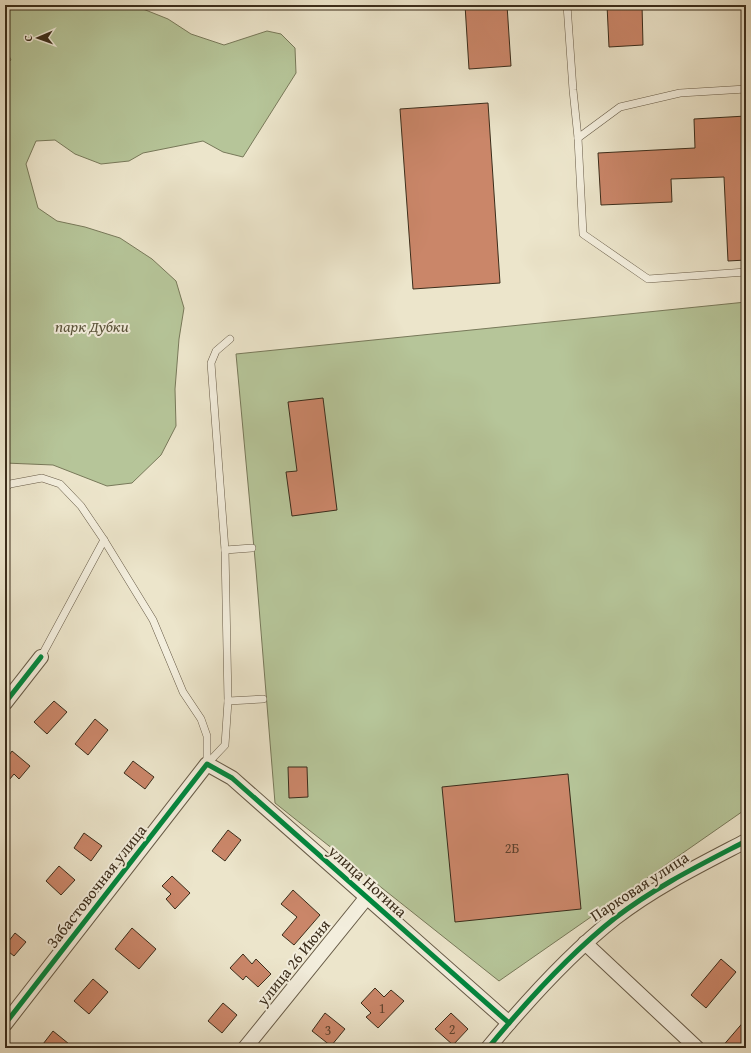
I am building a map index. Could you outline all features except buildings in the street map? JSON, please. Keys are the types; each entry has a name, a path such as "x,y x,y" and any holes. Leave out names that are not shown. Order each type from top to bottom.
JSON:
{"street":[{"path":"5,703 41,657"},
{"name":"улица Ногина","path":"207,764 232,778 509,1023"},
{"name":"Забастовочная улица","path":"5,1024 207,764"},
{"name":"Парковая улица","path":"488,1048 509,1023 585,943 617,917 663,887 746,841"},
{"name":"улица 26 Июня","path":"245,1048 367,897"},
{"path":"585,943 697,1048"}],"lane":[{"path":"567,5 584,234 648,279 746,272"},
{"path":"578,138 620,107 680,93 746,90"},
{"path":"207,764 224,745 228,701 225,550 211,363 216,351 230,339"},
{"path":"5,488 10,484 42,478 60,484 81,506 104,540 153,620 183,692 201,719 207,736 207,764"},
{"path":"41,657 104,540"},
{"path":"225,550 252,548"},
{"path":"228,701 263,699"}],"green space":[{"name":"парк Дубки","path":"5,5 133,5 168,19 191,34 224,45 267,31 281,34 295,48 296,73 243,157 223,152 203,141 143,153 129,161 101,164 75,154 55,140 36,141 26,164 38,208 57,221 85,227 120,238 152,259 176,281 184,308 179,339 175,389 176,426 161,455 132,483 107,486 53,465 5,463 5,65 11,60 5,48"},
{"path":"746,302 746,809 499,981 275,803 256,570 236,354"}],"cycle path":[{"path":"5,703 41,657"},
{"path":"5,1024 207,764 232,778 509,1023"},
{"path":"488,1048 517,1013 564,963 615,918 662,886 746,841"}]}
